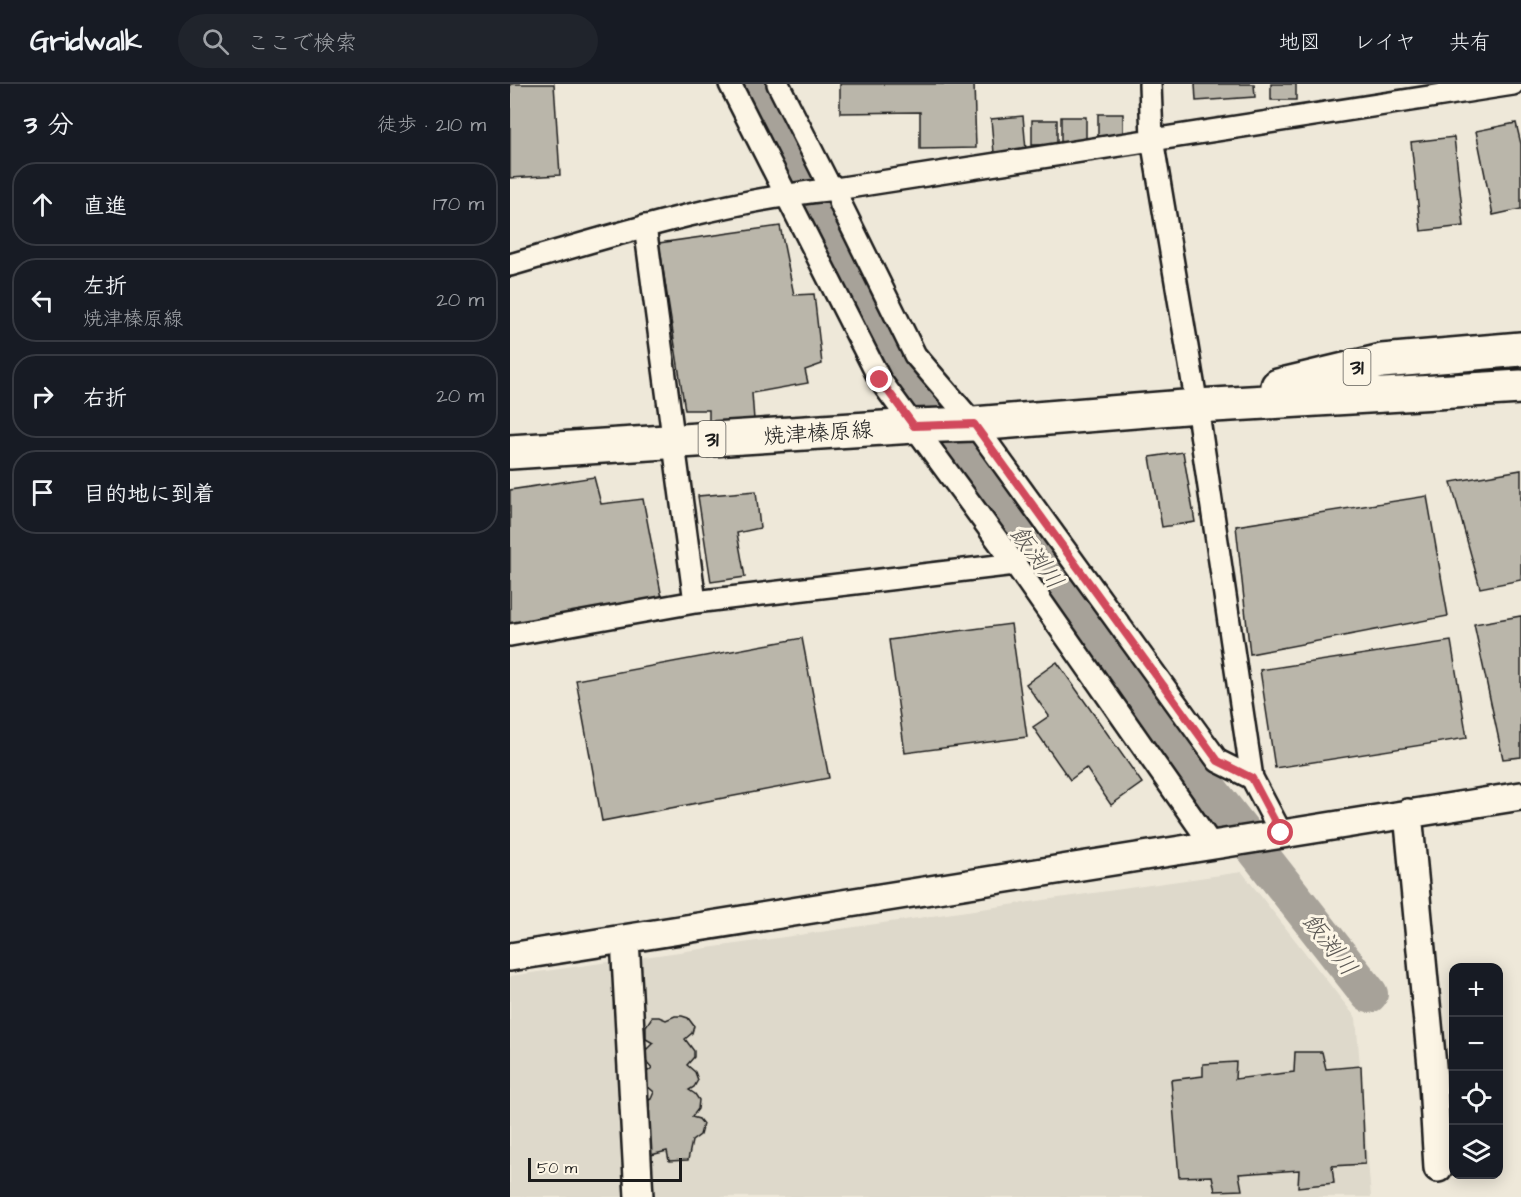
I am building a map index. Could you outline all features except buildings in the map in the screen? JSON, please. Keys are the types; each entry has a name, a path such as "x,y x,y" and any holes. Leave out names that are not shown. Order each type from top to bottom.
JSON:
{"main road":[{"name":"焼津榛原線","path":"1197,406 1382,361 1521,349"},
{"name":"焼津榛原線","path":"510,452 974,424 1197,406 1521,387"}],"street":[{"path":"730,84 880,380 1218,843"},
{"path":"778,84 826,181 836,189 915,355 974,424 1218,761 1252,778"},
{"path":"1150,84 1152,139 1197,406 1252,778 1281,833"},
{"path":"510,265 645,226 786,194 836,189 1513,84"},
{"path":"645,226 694,602"},
{"path":"510,635 694,602 1015,564"},
{"path":"510,957 1521,796"},
{"path":"1408,813 1432,1066 1438,1168"},
{"path":"625,939 639,1197"}],"shaded area":[{"path":"1242,872 1356,1018 1371,1197 510,1197 510,976"}],"waterway":[{"name":"飯渕川","path":"761,84 912,388 982,487 1206,786 1369,994"}],"route":[{"path":"880,380 914,426 974,424 1218,761 1252,778 1281,833"}]}
